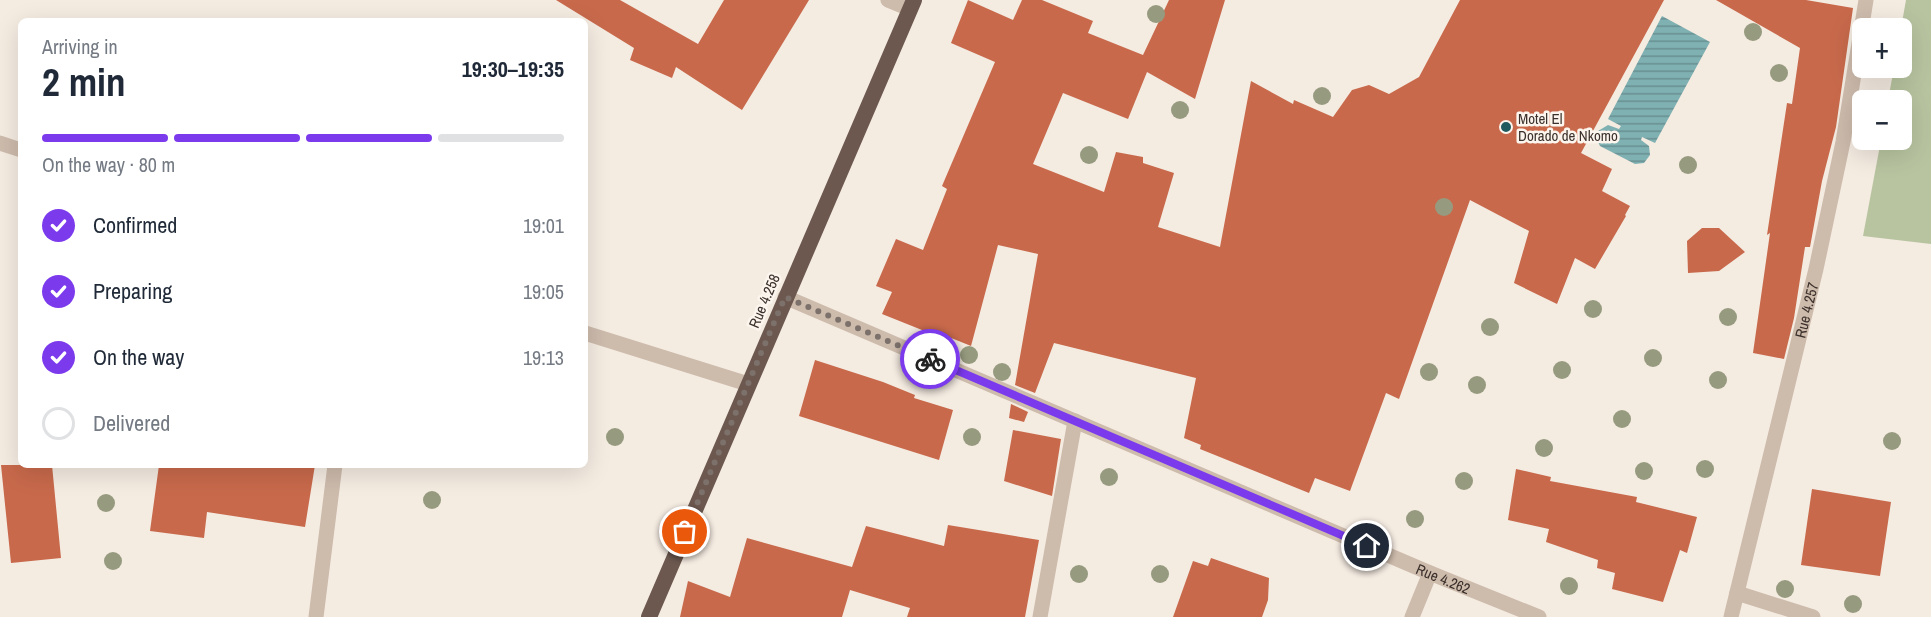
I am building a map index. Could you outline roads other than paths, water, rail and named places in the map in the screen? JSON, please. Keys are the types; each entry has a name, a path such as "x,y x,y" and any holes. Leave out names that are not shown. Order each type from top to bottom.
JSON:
{"highway":[{"name":"Rue 4.258","path":"649,617 912,5"}],"street":[{"path":"888,0 912,5"},
{"name":"Rue 4.257","path":"1731,617 1816,269 1843,142 1866,0"},
{"path":"0,143 18,149"},
{"name":"Rue 4.262","path":"785,297 1430,573 1539,617"},
{"path":"588,334 748,384"},
{"path":"1040,617 1075,421"},
{"path":"316,617 335,468"},
{"path":"1412,617 1430,573"},
{"path":"1737,593 1813,617"}],"water":[{"path":"1662,16 1710,42 1655,143 1642,137 1641,140 1649,146 1650,155 1644,163 1635,164 1600,146 1596,138 1598,131 1608,125 1619,129 1621,126 1608,119"}],"place":[{"name":"Motel El Dorado de Nkomo","path":"1506,127"}]}
